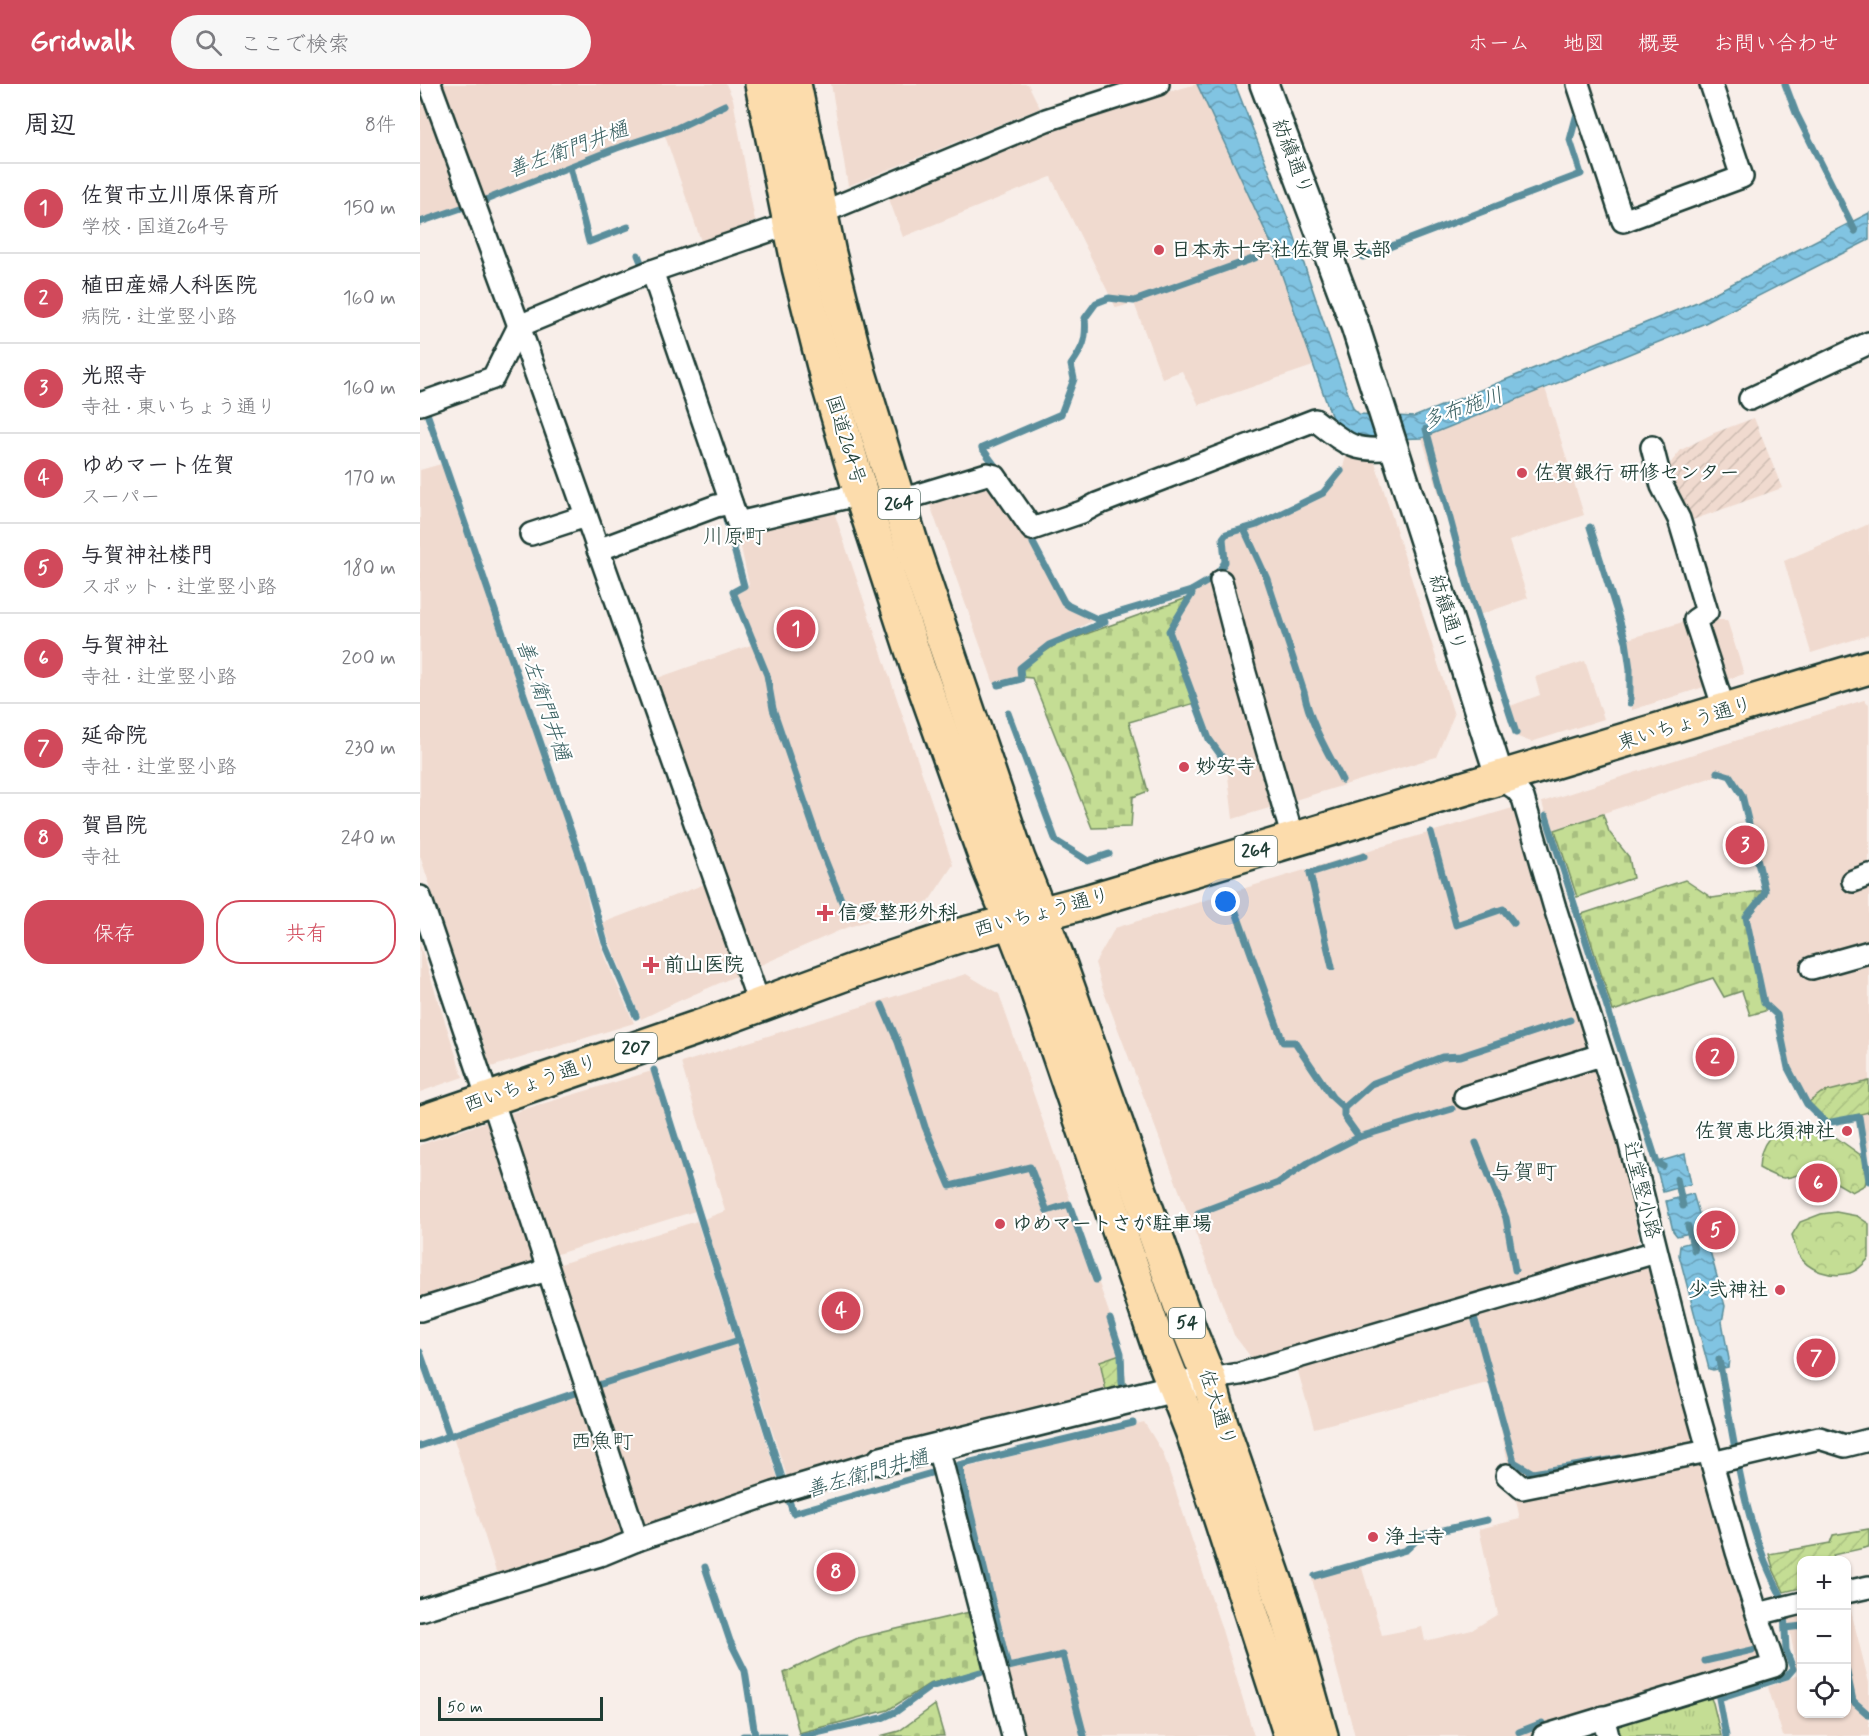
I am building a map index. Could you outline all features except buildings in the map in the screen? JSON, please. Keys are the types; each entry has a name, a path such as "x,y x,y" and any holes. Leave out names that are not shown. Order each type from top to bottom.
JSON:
{"main road":[{"name":"国道264号","path":"794,84 806,218 799,267 828,382 861,494 922,678 990,870 1026,917"},
{"name":"国道264号","path":"763,92 859,373 898,501 1018,859 1026,917"},
{"name":"東いちょう通り","path":"1500,778 1869,667"},
{"name":"西いちょう通り","path":"420,1123 939,942 1089,902 1500,778"},
{"name":"佐大通り","path":"1026,917 1059,960 1190,1332 1209,1379 1221,1424 1286,1612 1321,1736"},
{"name":"佐大通り","path":"1026,917 1034,981 1159,1347 1193,1433 1291,1736"}],"street":[{"path":"430,84 519,326 759,1003"},
{"path":"425,402 493,378 519,326 652,271 806,218 1046,120 1158,84"},
{"name":"紡績通り","path":"1264,84 1349,310 1500,778"},
{"path":"1578,84 1623,221 1742,177 1711,84"},
{"path":"652,271 724,504 738,523 861,494"},
{"path":"1750,399 1869,343"},
{"path":"898,501 987,474 995,476 1032,529 1082,512 1097,504 1315,420 1352,447 1374,450 1394,448"},
{"path":"1652,447 1662,486 1678,519 1707,612 1695,620 1725,712"},
{"path":"598,549 724,504"},
{"path":"531,534 586,516"},
{"path":"1221,581 1293,839"},
{"name":"辻堂竪小路","path":"1500,778 1516,789 1522,798 1628,1136 1656,1252 1723,1458 1737,1552 1781,1608 1774,1666 1606,1726"},
{"path":"420,897 488,1099 497,1114 637,1540"},
{"path":"1812,968 1869,952"},
{"path":"1465,1097 1601,1055"},
{"path":"420,1610 603,1554 637,1540 783,1490 882,1461 942,1461 1176,1387 1240,1374 1656,1252"},
{"path":"420,1310 547,1270"},
{"path":"1507,1475 1522,1488 1723,1458 1819,1438 1845,1446 1869,1440"},
{"path":"942,1461 1013,1736"},
{"path":"1851,1591 1869,1587"},
{"path":"1544,1736 1606,1726"}],"shaded area":[{"path":"420,84 726,84 733,99 755,221 702,244 664,133 420,226"},
{"path":"831,84 1028,84 1040,108 848,186"},
{"path":"1197,84 1270,241 1313,366 1199,405 1182,371 1162,378 1134,303 1116,308 1051,177 903,237 889,199 1059,122"},
{"path":"1545,388 1584,515 1509,541 1528,598 1476,616 1422,438"},
{"path":"1754,418 1782,488 1687,522 1665,470 1681,450 1714,433"},
{"path":"1350,441 1370,446 1454,715 1436,757 1233,819 1227,768 1223,756 1211,738 1170,631 1194,594 1192,588 1220,574 1227,563 1224,539 1227,535 1259,525 1324,494 1342,471"},
{"path":"441,464 579,865 594,925 610,969 634,1023 491,1067 420,856 420,470"},
{"path":"994,470 1069,603 1099,617 1048,644 1018,668 1020,677 994,684 924,488"},
{"path":"833,509 953,865 929,901 843,929 641,1019 602,923 721,878 649,681 751,645 732,594 749,585 737,528"},
{"path":"1869,524 1869,635 1811,653 1784,561"},
{"path":"1718,620 1727,620 1744,674 1723,681 1706,625"},
{"path":"1686,621 1707,686 1632,710 1628,639"},
{"path":"1585,661 1604,719 1531,742 1513,735 1505,708 1540,695 1535,677"},
{"path":"1864,700 1869,704 1869,1158 1861,1115 1827,1122 1809,1102 1791,1069 1778,1013 1765,1001 1748,918 1766,896 1767,890 1744,795 1733,776 1719,775 1549,831 1542,802"},
{"path":"1516,807 1617,1139 1639,1238 1633,1248 1253,1360 1234,1335 1102,987 1095,963 1115,928"},
{"path":"420,945 463,1077 420,1092"},
{"path":"966,974 999,994 1123,1353 1125,1386 787,1477 704,1219 725,1211 681,1063"},
{"path":"652,1071 695,1211 551,1256 505,1115"},
{"path":"491,1120 538,1264 420,1302 420,1145"},
{"path":"697,1221 780,1485 650,1528 641,1527 554,1266"},
{"path":"1643,1267 1650,1271 1694,1447 1708,1473 1730,1568 1736,1571 1763,1652 1760,1666 1532,1736 1355,1736 1312,1579 1361,1565 1382,1635 1422,1627 1425,1641 1472,1630 1498,1614 1479,1529 1520,1519 1491,1382 1314,1428 1297,1368"},
{"path":"578,1391 626,1532 621,1539 499,1581 452,1433"},
{"path":"1144,1422 1163,1453 1222,1630 1254,1736 1020,1736 957,1470"},
{"path":"1851,1611 1869,1683 1869,1736 1783,1736 1768,1687 1797,1675 1797,1718 1851,1718"},
{"path":"1797,1612 1797,1670 1787,1615"}],"green space":[{"path":"1187,598 1167,631 1195,703 1129,722 1148,791 1133,797 1131,827 1092,828 1032,678 1020,677 1018,669 1055,645"},
{"path":"1603,814 1609,832 1629,857 1633,878 1577,897 1555,830"},
{"path":"1685,880 1712,898 1767,890 1766,896 1748,918 1765,1011 1750,1015 1742,991 1724,997 1713,978 1613,1011 1582,914"},
{"path":"1869,1081 1869,1112 1827,1122 1809,1102 1821,1093"},
{"path":"1796,1125 1823,1141 1834,1136 1862,1156 1869,1168 1865,1185 1852,1192 1813,1169 1781,1178 1759,1168 1762,1151 1768,1139 1780,1130"},
{"path":"1836,1212 1857,1216 1869,1224 1869,1258 1855,1271 1835,1275 1814,1269 1802,1260 1792,1235 1800,1222 1821,1214"},
{"path":"1123,1353 1125,1386 1106,1391 1100,1361"},
{"path":"1869,1529 1869,1547 1833,1556 1797,1556 1797,1589 1784,1592 1769,1554 1830,1543 1833,1535"},
{"path":"974,1611 988,1668 929,1684 888,1710 799,1733 784,1673 858,1638"},
{"path":"1708,1692 1721,1736 1618,1736 1613,1720"},
{"path":"935,1705 944,1736 880,1736 899,1731"}],"water":[{"name":"多布施川","path":"1197,84 1235,84 1292,229 1353,408 1359,414 1414,417 1697,302 1869,213 1869,240 1703,324 1422,438 1359,440 1334,424 1270,241"},
{"path":"1685,1154 1691,1184 1663,1192 1655,1163"},
{"path":"1693,1194 1701,1220 1699,1231 1677,1236 1673,1231 1666,1201"},
{"path":"1703,1239 1710,1251 1725,1306 1722,1322 1729,1359 1728,1367 1713,1370 1709,1369 1679,1255 1680,1245"}],"waterway":[{"path":"1785,84 1796,113 1855,231"},
{"name":"善左衛門井樋","path":"420,222 488,199 617,148 677,128 725,105"},
{"path":"1363,257 1581,174 1570,140 1577,106"},
{"path":"570,167 589,242 628,227"},
{"path":"638,255 642,265"},
{"path":"999,471 982,448 1061,414 1074,379 1071,365 1085,338 1085,318 1096,303 1109,298 1134,301 1255,258"},
{"name":"善左衛門井樋","path":"420,393 582,863 605,943 636,1016"},
{"name":"多布施川","path":"1426,429 1468,586 1516,733"},
{"path":"998,685 1021,679 1020,668 1049,645 1105,622 1097,619 1191,591 1215,577 1225,562 1223,538 1226,534 1257,525 1323,493 1341,471"},
{"path":"726,519 744,586 733,592 767,675 773,709 822,852 848,917"},
{"path":"1590,527 1626,641 1630,669 1630,703"},
{"path":"1244,529 1267,579 1310,715 1342,780"},
{"path":"1033,543 1064,602 1097,619"},
{"path":"1191,591 1192,594 1169,631 1209,739 1222,757 1226,768"},
{"path":"1008,713 1056,841 1088,861 1109,854"},
{"path":"1717,772 1730,776 1742,795 1765,891 1746,917 1764,1003 1777,1015 1788,1068 1807,1104 1826,1123 1859,1117 1869,1181"},
{"path":"1546,816 1657,1163 1663,1166"},
{"path":"1431,833 1456,925 1503,909 1514,923"},
{"path":"1332,967 1310,873 1364,856"},
{"path":"1231,898 1283,1042 1295,1042 1332,1097 1344,1108"},
{"path":"882,1005 898,1042 925,1127 950,1186 1030,1167 1047,1211 1069,1204 1096,1280"},
{"path":"1359,1137 1344,1116 1344,1108 1371,1084 1442,1057 1461,1056 1570,1020"},
{"name":"善左衛門井樋","path":"654,1070 793,1513 959,1465 1008,1667 1063,1655 1084,1736"},
{"path":"1198,1213 1278,1183 1308,1163 1359,1137 1452,1109"},
{"path":"1476,1143 1506,1218 1515,1270"},
{"path":"1677,1179 1683,1206"},
{"path":"1688,1226 1694,1250"},
{"path":"1474,1317 1514,1462 1533,1473 1621,1458"},
{"path":"1110,1319 1121,1353 1122,1383"},
{"path":"598,1385 739,1340"},
{"path":"420,1352 449,1435"},
{"path":"1719,1360 1735,1452 1749,1513 1769,1571 1783,1599 1790,1597"},
{"path":"420,1446 575,1393"},
{"path":"959,1465 1133,1423"},
{"path":"1315,1576 1406,1550 1422,1535 1487,1520"},
{"path":"705,1567 730,1641 745,1671 755,1735"},
{"path":"1726,1736 1719,1698 1787,1676 1793,1669 1786,1650 1784,1610"},
{"path":"1785,1628 1797,1627"},
{"path":"1705,1661 1752,1650"},
{"path":"803,1736 882,1718 897,1711 930,1687 980,1672"},
{"path":"1851,1692 1853,1701 1869,1715"},
{"path":"1519,1732 1542,1723"},
{"path":"743,1736 784,1736"}],"place":[{"name":"日本赤十字社佐賀県支部","path":"1159,250"},
{"name":"佐賀銀行 研修センター","path":"1522,473"},
{"name":"佐賀市立川原保育所","path":"796,629"},
{"name":"妙安寺","path":"1184,767"},
{"name":"光照寺","path":"1745,845"},
{"name":"信愛整形外科","path":"825,913"},
{"name":"前山医院","path":"651,965"},
{"name":"植田産婦人科医院","path":"1715,1057"},
{"name":"佐賀恵比須神社","path":"1847,1131"},
{"name":"与賀神社","path":"1818,1183"},
{"name":"ゆめマートさが駐車場","path":"1000,1224"},
{"name":"与賀神社楼門","path":"1716,1230"},
{"name":"少弐神社","path":"1780,1290"},
{"name":"ゆめマート佐賀","path":"841,1311"},
{"name":"延命院","path":"1816,1358"},
{"name":"浄土寺","path":"1373,1537"},
{"name":"賀昌院","path":"836,1572"}],"district":[{"name":"川原町","path":"734,537"},
{"name":"与賀町","path":"1524,1173"},
{"name":"西魚町","path":"602,1442"}]}
